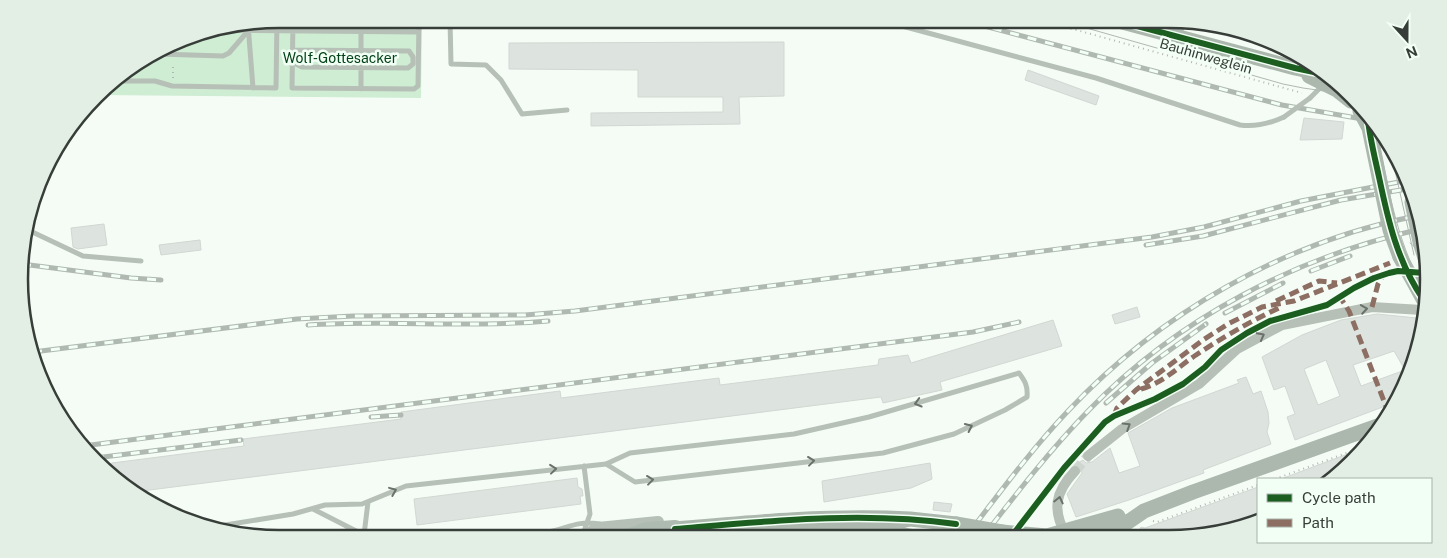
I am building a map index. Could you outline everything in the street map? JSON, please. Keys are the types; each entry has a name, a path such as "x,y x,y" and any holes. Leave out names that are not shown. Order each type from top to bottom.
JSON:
{"highway":[{"path":"656,530 675,529"}],"main road":[{"path":"1146,28 1314,74"},
{"path":"1369,127 1390,230 1400,258 1419,294"},
{"path":"1078,530 1125,514 1144,511 1370,428"},
{"path":"1106,530 1128,522 1144,511"},
{"path":"675,529 781,520 852,517 910,519 990,530"},
{"path":"841,530 910,519"},
{"path":"956,524 964,530"},
{"path":"855,529 862,530"}],"street":[{"path":"1177,36 1179,28"},
{"path":"1088,456 1122,429 1199,384 1237,349 1282,325 1372,307 1417,310"},
{"path":"1064,530 1057,511 1058,498 1069,477 1075,471"},
{"path":"594,530 659,522 675,529"}],"lane":[{"path":"292,28 292,88 361,89 414,89 418,86 419,28"},
{"path":"361,28 361,89"},
{"path":"450,28 451,64 486,64 501,80 522,114 567,110"},
{"path":"910,28 1096,78 1240,125 1265,125 1284,116 1311,97 1325,82"},
{"path":"240,31 419,32"},
{"path":"166,54 223,56 229,53 248,31"},
{"path":"248,31 253,88"},
{"path":"124,80 155,81 172,86 276,88 277,31"},
{"path":"292,50 409,51 414,60 413,64 408,68 302,67 292,62"},
{"path":"32,232 83,256 141,261"},
{"path":"225,525 313,509 324,505 362,504 406,486 606,464 630,453 794,434 869,417 1019,373 1026,382 1028,389 1028,397 954,434 883,453 635,482 606,464"},
{"path":"584,466 590,514 585,530"},
{"path":"366,530 368,502"},
{"path":"313,509 353,530"},
{"path":"557,530 570,525 576,530"}],"path":[{"path":"172,86 173,56"},
{"path":"1278,478 1351,451"}],"green space":[{"name":"Wolf-Gottesacker","path":"263,28 422,28 421,98 107,95 126,79 168,53 198,41 230,32"}],"building":[{"path":"784,42 784,96 739,97 740,124 591,126 591,113 723,112 723,97 638,97 638,70 509,69 509,43"},
{"path":"1028,70 1099,96 1096,105 1025,80"},
{"path":"1304,118 1344,122 1342,139 1300,140"},
{"path":"104,224 107,245 78,249 73,247 71,228"},
{"path":"200,240 201,250 161,255 159,245"},
{"path":"1137,307 1140,317 1115,324 1112,315"},
{"path":"1377,314 1416,318 1411,344 1403,367 1394,351 1353,365 1361,386 1401,371 1385,406 1295,440 1287,417 1295,414 1285,386 1274,390 1262,357 1302,335 1341,320","holes":["1326,360 1340,396 1318,405 1304,369"]},
{"path":"1053,320 1062,346 940,382 942,390 883,403 881,397 143,491 109,464 244,446 243,439 401,419 401,412 560,391 561,398 719,378 720,385 878,365 879,359 908,355 911,363"},
{"path":"1246,377 1253,394 1261,391 1268,412 1269,423 1267,432 1271,444 1203,470 1204,473 1076,517 1067,494 1082,473 1081,468 1076,464 1083,460 1086,463 1092,462 1110,448 1119,473 1140,466 1128,433 1172,408 1239,383 1237,380"},
{"path":"1349,453 1322,478 1284,478"},
{"path":"930,463 932,479 911,488 824,502 822,481"},
{"path":"577,478 578,487 582,489 583,496 580,496 581,504 417,525 414,499"},
{"path":"1257,487 1257,514 1249,517 1217,526 1184,530 1140,530 1141,527 1145,528"},
{"path":"934,502 952,504 950,512 933,510"}],"tunnel":[{"path":"1075,471 1088,456"}],"tram line":[{"path":"1087,28 1283,84 1337,93"},
{"path":"1379,142 1399,230 1413,269 1420,281"},
{"path":"1395,170 1414,255"},
{"path":"1410,243 1417,249"}],"railway":[{"path":"992,28 1282,105 1362,119"},
{"path":"38,351 297,319 353,316 525,315 575,311 1152,237 1204,227 1301,201 1400,182"},
{"path":"1146,245 1203,236 1341,200 1403,190"},
{"path":"971,530 1027,457 1068,411 1104,376 1143,343 1184,313 1227,286 1272,263 1319,244 1367,228 1412,217"},
{"path":"988,530 1034,472 1089,410 1124,377 1161,347 1200,320 1284,274 1374,241 1415,231"},
{"path":"1311,271 1350,256"},
{"path":"28,265 161,280"},
{"path":"1225,313 1283,283"},
{"path":"308,325 368,323 488,324 548,321"},
{"path":"90,445 973,332 1019,322"},
{"path":"1106,403 1152,363 1206,324"},
{"path":"371,417 401,415"},
{"path":"101,457 241,440"}],"marked path":[{"path":"1114,416 1117,408 1136,390 1203,340 1228,324 1262,307 1294,301 1390,263"},
{"path":"1372,307 1378,284 1383,276"},
{"path":"1276,301 1319,281 1337,283"},
{"path":"1338,299 1340,297 1349,311 1386,405"},
{"path":"1141,389 1163,379 1196,355 1227,336 1281,307"}],"cycle path":[{"name":"Bauhinweglein","path":"1145,28 1310,71"},
{"path":"1369,128 1390,224 1406,270 1419,293"},
{"path":"1016,530 1064,468 1105,422 1114,416 1155,399 1183,384 1205,367 1221,350 1270,321 1327,305 1354,288 1389,273 1398,271 1420,273"},
{"path":"675,529 780,520 851,518 886,518 956,524"}]}
